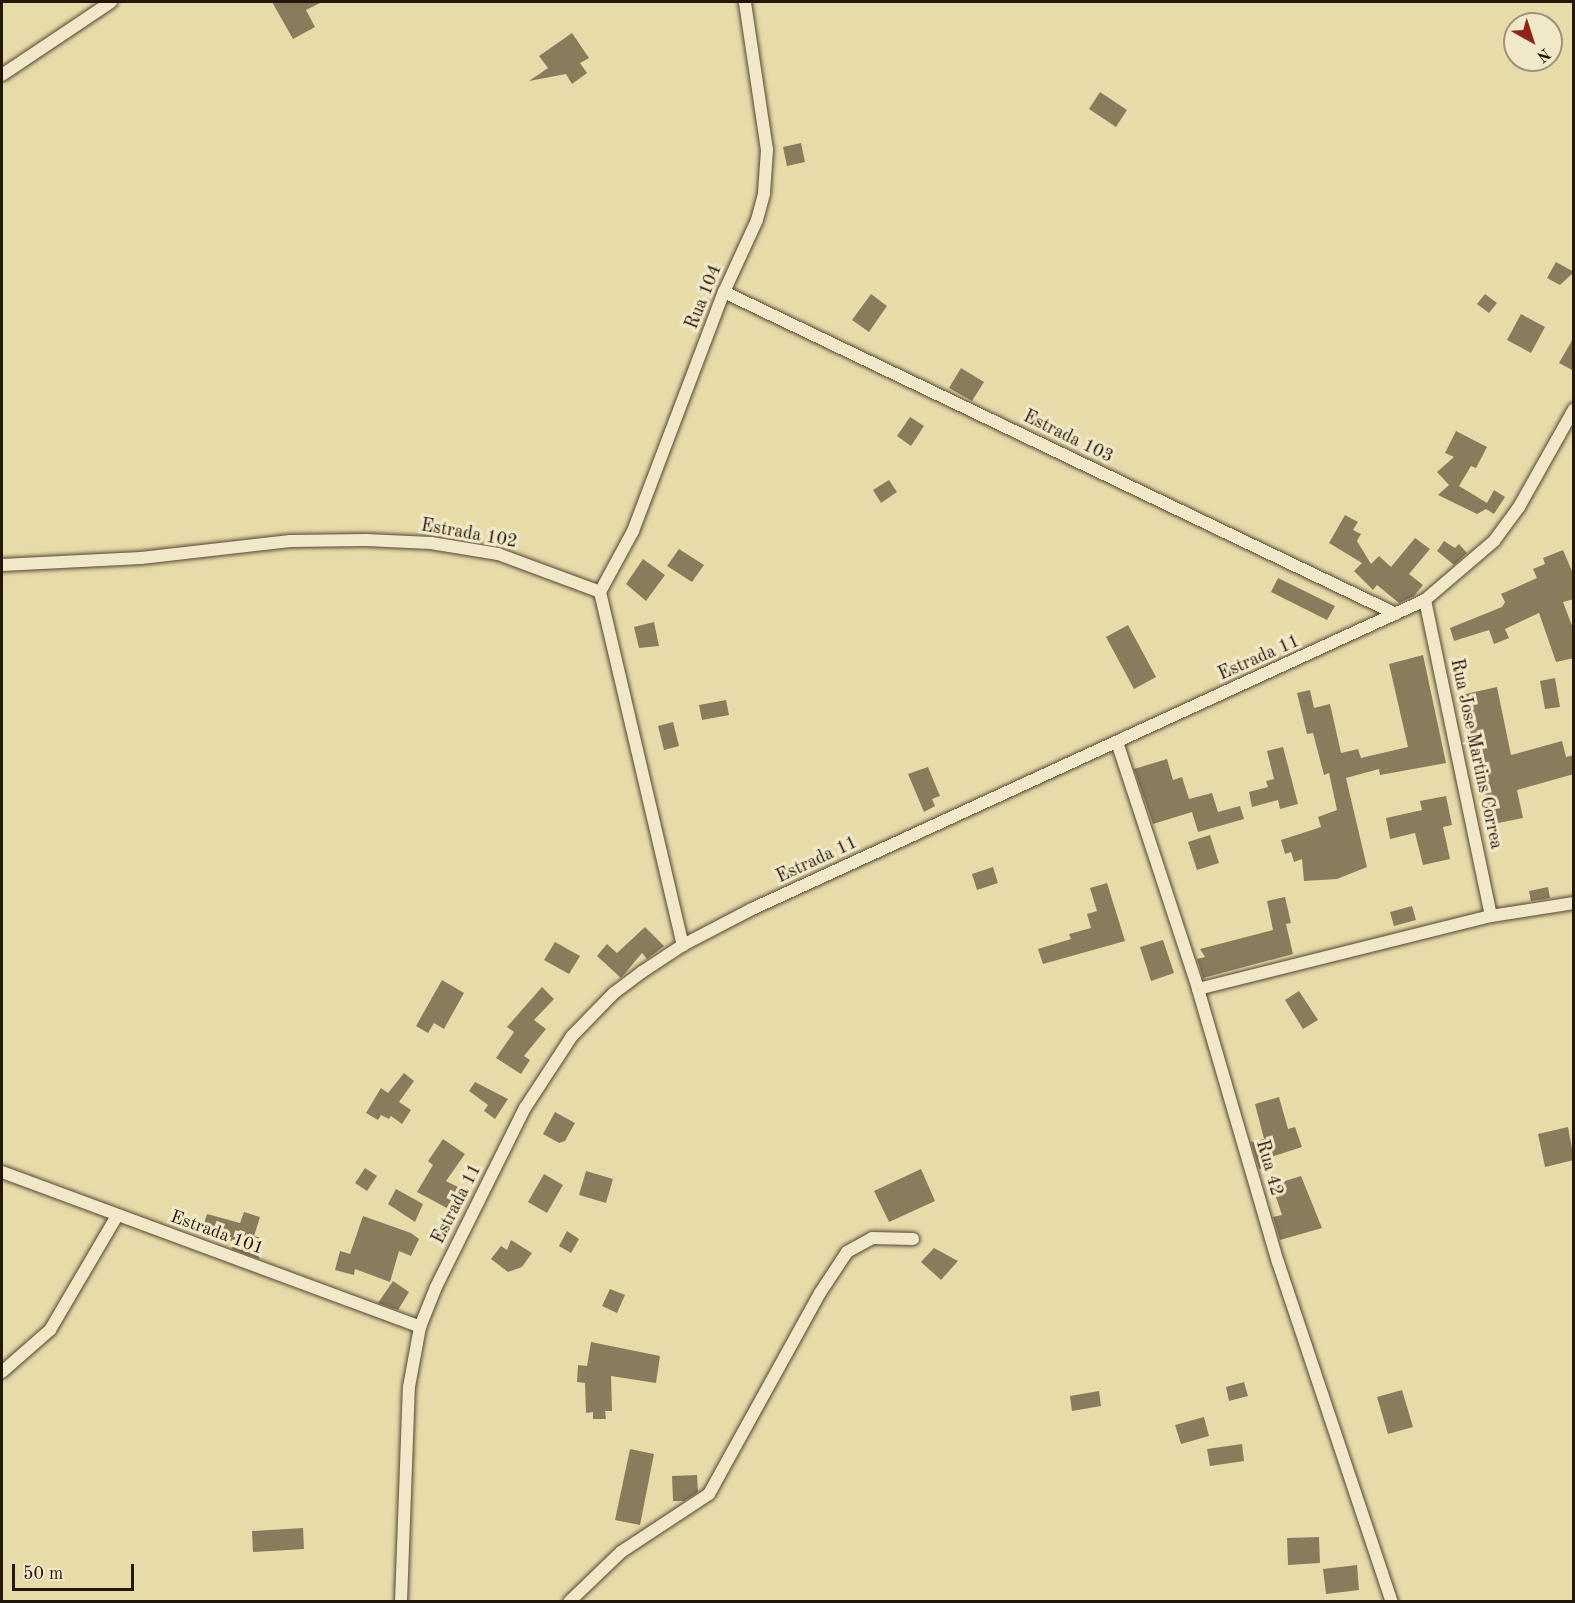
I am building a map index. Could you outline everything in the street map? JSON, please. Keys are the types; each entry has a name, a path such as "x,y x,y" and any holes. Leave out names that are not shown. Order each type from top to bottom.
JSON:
{"street":[{"path":"2,75 111,2"},
{"name":"Rua 104","path":"600,592 633,531 724,292 757,220 767,174 761,94 745,2"},
{"name":"Estrada 103","path":"724,292 1396,614"},
{"name":"Estrada 11","path":"400,1602 409,1387 420,1328 436,1287 494,1171 554,1061 572,1036 614,993 683,945 752,909 1425,600 1494,541 1519,507 1574,409"},
{"name":"Estrada 102","path":"2,566 141,558 290,542 387,541 431,543 498,554 600,592"},
{"path":"600,592 683,945"},
{"name":"Rua Jose Martins Correa","path":"1425,600 1491,916"},
{"name":"Rua 42","path":"1117,742 1198,989 1278,1262 1392,1602"},
{"path":"1198,989 1491,916 1574,903"},
{"name":"Estrada 101","path":"2,1172 420,1328"},
{"path":"2,1372 50,1330 117,1216"},
{"path":"569,1602 621,1552 709,1494 820,1293 847,1252 872,1238 914,1239"}],"building":[{"path":"272,2 322,2 306,10 315,27 293,39"},
{"path":"572,33 589,58 580,63 587,73 572,84 566,74 529,81 548,68 539,56"},
{"path":"1100,92 1127,110 1116,127 1089,109"},
{"path":"801,143 805,162 787,166 783,147"},
{"path":"1556,262 1574,272 1560,285 1547,278"},
{"path":"871,294 887,306 869,332 852,320"},
{"path":"1485,294 1497,303 1489,313 1477,304"},
{"path":"1521,314 1545,327 1531,353 1507,340"},
{"path":"1574,337 1574,371 1559,363"},
{"path":"961,368 984,382 972,401 949,388"},
{"path":"910,417 924,426 911,446 897,436"},
{"path":"1456,431 1487,447 1476,468 1471,466 1459,486 1487,503 1494,490 1505,497 1494,514 1486,509 1477,514 1438,495 1449,485 1437,472 1454,457 1445,453"},
{"path":"889,480 897,492 881,503 873,490"},
{"path":"1345,515 1358,522 1353,530 1361,534 1357,541 1371,564 1379,556 1391,567 1415,538 1430,549 1409,574 1423,585 1414,596 1399,603 1377,585 1373,590 1354,571 1362,563 1329,543"},
{"path":"1444,541 1455,548 1459,544 1467,553 1454,565 1437,551"},
{"path":"679,549 704,565 692,582 667,566"},
{"path":"1563,550 1574,576 1574,599 1563,602 1574,631 1574,658 1556,662 1539,613 1505,629 1509,638 1494,644 1489,630 1454,641 1450,628 1502,607 1505,602 1501,594 1537,578 1533,569 1545,564 1543,558"},
{"path":"643,559 665,575 646,601 626,584"},
{"path":"1278,578 1335,606 1327,620 1271,592"},
{"path":"654,622 659,646 639,648 634,627"},
{"path":"1128,625 1156,677 1134,689 1106,637"},
{"path":"1423,655 1446,763 1380,775 1379,769 1346,778 1367,867 1337,879 1304,881 1302,859 1294,862 1291,852 1285,854 1281,840 1321,827 1318,817 1337,810 1329,773 1324,775 1313,733 1307,734 1297,693 1310,690 1314,708 1330,704 1341,753 1358,749 1361,758 1408,747 1389,664"},
{"path":"1555,678 1560,707 1545,709 1540,681"},
{"path":"1497,687 1511,755 1562,741 1566,757 1574,755 1574,774 1517,790 1523,818 1493,824 1461,695"},
{"path":"726,700 729,715 702,720 699,705"},
{"path":"673,722 679,746 664,750 658,726"},
{"path":"1283,747 1298,804 1280,809 1278,800 1252,807 1249,792 1268,787 1266,781 1274,779 1267,751"},
{"path":"1167,759 1173,780 1182,777 1189,799 1212,793 1218,812 1240,806 1244,819 1198,832 1192,812 1153,824 1134,769"},
{"path":"928,767 940,796 932,799 935,806 924,812 908,774"},
{"path":"1446,796 1452,825 1443,827 1450,859 1423,865 1415,833 1390,839 1386,818 1422,810 1420,801"},
{"path":"1210,835 1219,863 1197,870 1188,842"},
{"path":"993,867 998,883 977,890 972,874"},
{"path":"1107,883 1125,941 1043,964 1038,949 1071,939 1069,934 1091,928 1087,914 1097,911 1090,888"},
{"path":"1548,887 1550,898 1531,901 1529,891"},
{"path":"1285,897 1291,923 1286,924 1293,954 1203,978 1197,959 1205,957 1200,949 1273,930 1267,901"},
{"path":"1412,906 1416,920 1394,926 1390,912"},
{"path":"645,927 664,946 647,959 642,953 621,978 597,956 607,944 617,953"},
{"path":"1163,940 1174,973 1151,981 1140,947"},
{"path":"555,942 580,956 569,974 544,960"},
{"path":"442,980 464,993 444,1029 434,1023 428,1033 416,1026"},
{"path":"542,987 554,999 534,1020 546,1029 524,1056 530,1060 521,1074 496,1058 514,1032 507,1027"},
{"path":"1299,991 1318,1020 1303,1029 1285,1000"},
{"path":"404,1073 414,1081 399,1102 411,1110 402,1124 391,1116 389,1119 381,1115 378,1120 366,1113 381,1088 388,1093"},
{"path":"475,1082 508,1099 495,1119 484,1111 488,1105 469,1091"},
{"path":"1279,1097 1288,1129 1295,1127 1302,1147 1271,1157 1273,1166 1259,1169 1251,1142 1264,1139 1255,1104"},
{"path":"555,1112 575,1123 565,1141 559,1143 543,1134"},
{"path":"1568,1127 1574,1160 1545,1167 1538,1134"},
{"path":"443,1139 465,1154 446,1181 458,1187 447,1208 417,1192 433,1165 428,1161"},
{"path":"365,1168 377,1176 367,1191 355,1183"},
{"path":"921,1169 935,1201 889,1222 874,1191"},
{"path":"586,1171 613,1179 606,1203 579,1195"},
{"path":"544,1174 563,1185 547,1213 528,1202"},
{"path":"1301,1176 1322,1228 1280,1240 1273,1217 1282,1215 1272,1185"},
{"path":"396,1189 423,1204 415,1222 388,1204"},
{"path":"244,1212 260,1217 254,1236 261,1238 259,1259 232,1249 234,1242 201,1233 207,1214 240,1223"},
{"path":"363,1216 411,1233 419,1239 411,1256 399,1251 390,1282 355,1269 354,1275 335,1270 340,1251 350,1254"},
{"path":"567,1231 579,1239 571,1253 559,1246"},
{"path":"511,1240 532,1253 522,1267 508,1272 491,1259 501,1246 507,1250"},
{"path":"934,1248 958,1261 941,1280 921,1262"},
{"path":"393,1281 409,1292 398,1310 378,1303"},
{"path":"610,1289 625,1295 617,1313 602,1306"},
{"path":"591,1342 660,1356 656,1383 611,1376 612,1411 605,1411 606,1419 593,1419 593,1412 586,1413 585,1383 577,1382 578,1365 587,1366"},
{"path":"1244,1382 1248,1396 1229,1401 1226,1387"},
{"path":"1402,1390 1413,1427 1388,1434 1377,1397"},
{"path":"1099,1391 1101,1406 1072,1411 1070,1396"},
{"path":"1204,1417 1209,1436 1181,1444 1175,1425"},
{"path":"1242,1444 1244,1461 1210,1466 1207,1449"},
{"path":"630,1449 654,1454 640,1525 615,1520"},
{"path":"697,1475 698,1492 684,1501 673,1501 672,1476"},
{"path":"303,1528 304,1549 253,1552 252,1531"},
{"path":"1319,1537 1320,1563 1288,1565 1287,1538"},
{"path":"1357,1565 1359,1590 1326,1594 1323,1569"}]}
